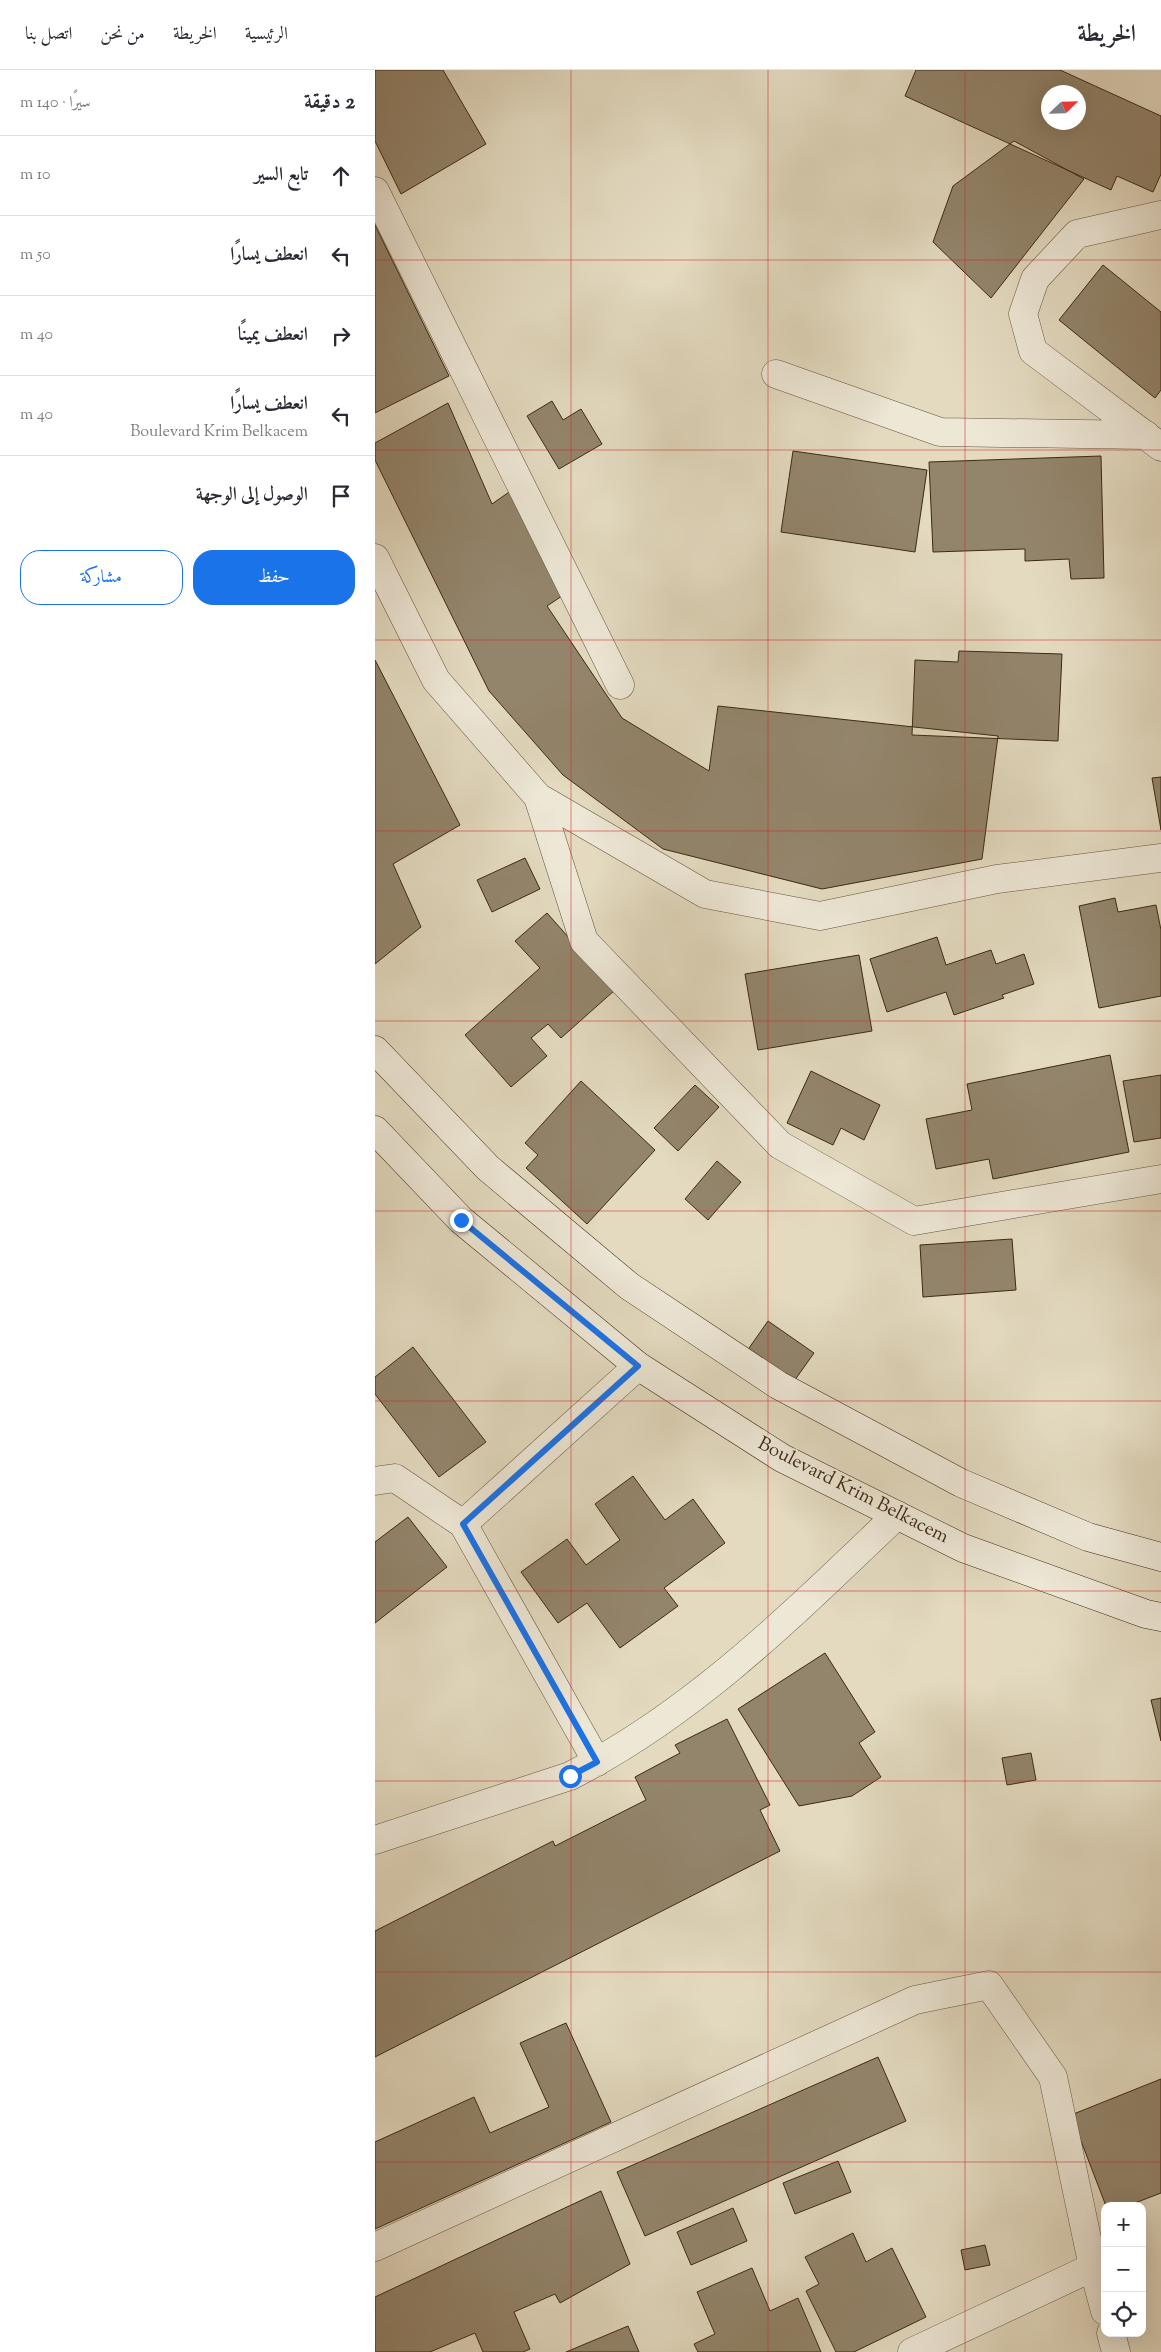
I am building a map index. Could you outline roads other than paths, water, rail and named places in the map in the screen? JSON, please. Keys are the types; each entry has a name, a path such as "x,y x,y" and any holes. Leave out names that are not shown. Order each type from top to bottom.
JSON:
{"street":[{"path":"375,191 620,685"},
{"path":"1154,441 1033,351 1023,314 1035,279 1077,234 1160,216"},
{"path":"776,374 941,432 1154,441"},
{"path":"375,558 436,680 538,797 705,894 820,916 997,879 1161,858"},
{"path":"538,797 584,941 781,1145 914,1221 1161,1179"},
{"path":"375,1050 488,1168 629,1286 778,1385 961,1483 1088,1536 1161,1556"},
{"name":"Boulevard Krim Belkacem","path":"375,1130 461,1220 638,1366 782,1458 963,1548 1147,1614 1161,1617"},
{"path":"463,1524 638,1366"},
{"path":"375,1481 395,1478 463,1524 597,1762"},
{"path":"375,1840 570,1776 597,1762 679,1709 755,1649 897,1515"},
{"path":"375,2247 915,2000 989,1985 1053,2077 1093,2267 1101,2296"},
{"path":"912,2352 1093,2267"},
{"path":"1112,2337 1116,2352"}]}
